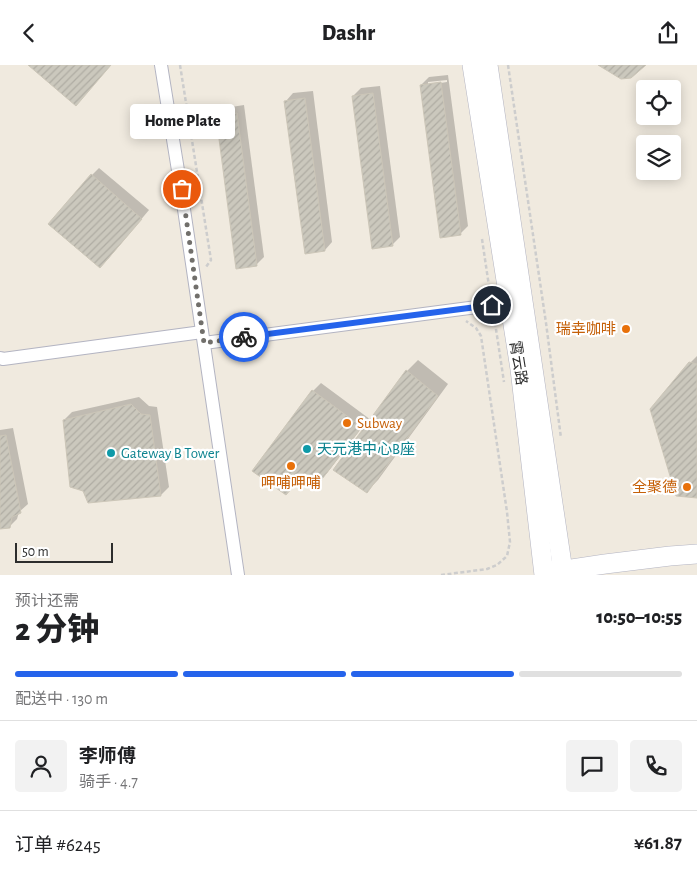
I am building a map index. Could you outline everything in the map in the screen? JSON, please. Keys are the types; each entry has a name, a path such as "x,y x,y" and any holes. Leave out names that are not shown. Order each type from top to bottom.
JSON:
{"main road":[{"name":"霄云路","path":"472,65 520,369 549,574"},
{"name":"霄云路","path":"488,65 549,574"},
{"path":"549,574 606,564 697,554"}],"street":[{"path":"160,65 182,189 238,575"},
{"path":"0,358 492,305"}],"path":[{"path":"180,65 211,260 195,283"},
{"path":"508,65 546,323 562,447"},
{"path":"481,232 505,385"},
{"path":"441,575 487,569 497,565 507,556 510,542 480,336 476,327 467,321 460,320"}],"building":[{"path":"28,65 111,65 76,106"},
{"path":"598,65 646,65 631,78 621,79"},
{"path":"441,82 461,235 440,238 420,85"},
{"path":"373,93 393,246 372,249 352,96"},
{"path":"305,98 325,251 305,254 284,101"},
{"path":"237,113 257,266 236,269 216,116"},
{"path":"91,174 142,219 100,268 48,224"},
{"path":"689,362 697,364 697,498 676,496 650,409"},
{"path":"406,370 438,396 367,493 333,470"},
{"name":"天元港中心B座","path":"312,390 362,427 319,483 305,473 286,495 252,471"},
{"name":"Gateway B Tower","path":"131,404 141,414 150,415 161,496 88,503 83,491 70,487 63,420"},
{"path":"6,435 21,513 12,517 10,528 0,529 0,436"}],"way so far":[{"path":"182,189 204,343 244,337"}],"place":[{"name":"Home Plate","path":"182,189"},
{"name":"瑞幸咖啡","path":"626,329"},
{"name":"Subway","path":"347,423"},
{"name":"天元港中心B座","path":"307,449"},
{"name":"Gateway B Tower","path":"111,453"},
{"name":"呷哺呷哺","path":"291,466"},
{"name":"全聚德","path":"687,487"}],"route":[{"path":"244,337 492,305"}]}
